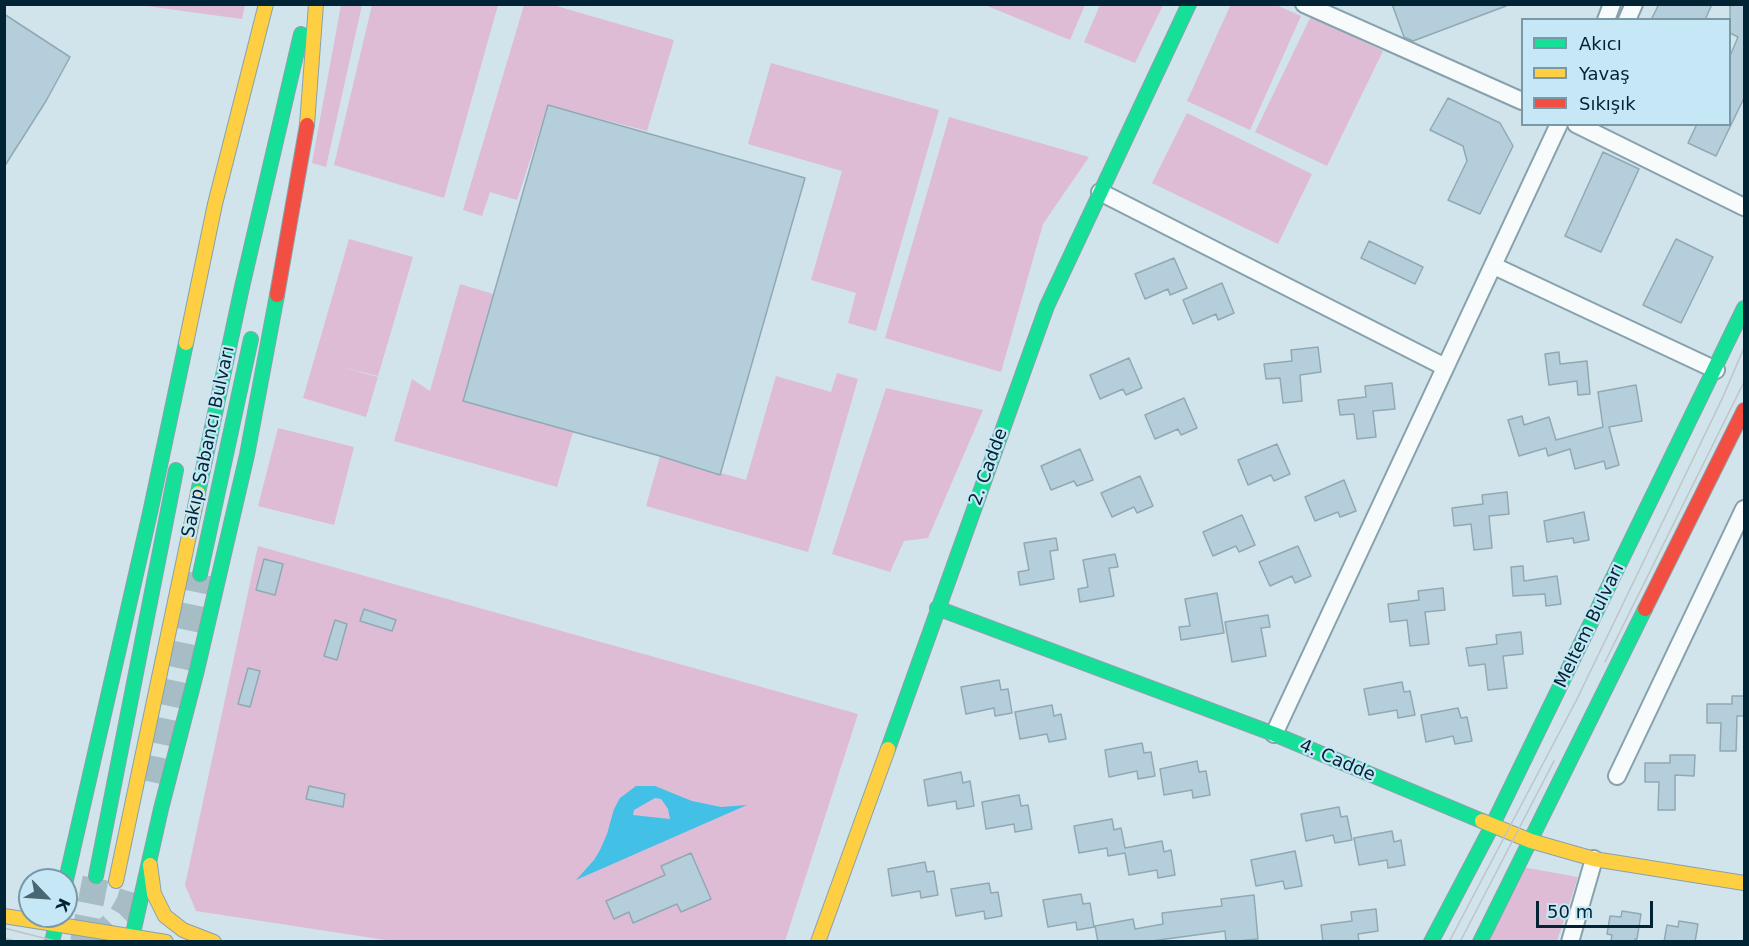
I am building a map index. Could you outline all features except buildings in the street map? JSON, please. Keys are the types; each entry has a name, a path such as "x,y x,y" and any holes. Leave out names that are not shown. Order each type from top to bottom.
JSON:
{"main road":[{"path":"229,204 266,4"},
{"path":"69,868 150,513 215,204 266,4"},
{"name":"2. Cadde","path":"818,942 1047,306 1189,4"},
{"path":"284,176 313,5"},
{"path":"132,939 247,455 306,139 313,5"},
{"name":"Sakıp Sabancı Bulvarı","path":"116,881 239,298 313,5"},
{"name":"Meltem Bulvarı","path":"1431,942 1492,826 1716,370 1744,308"},
{"path":"200,574 254,322"},
{"path":"1479,942 1744,410"},
{"name":"Sakıp Sabancı Bulvarı","path":"96,876 179,459"},
{"name":"4. Cadde","path":"937,608 1274,734 1531,841 1594,859 1744,883"},
{"path":"150,859 154,894 165,916 183,930 214,942"},
{"path":"78,925 132,939 166,942"}],"street":[{"path":"1305,4 1521,101"},
{"path":"1628,18 1634,4"},
{"path":"1274,734 1558,126"},
{"path":"1580,126 1744,207"},
{"path":"1100,192 1445,367"},
{"path":"1494,266 1716,370"},
{"path":"1617,776 1744,509"},
{"path":"1570,942 1594,859"}],"shaded area":[{"path":"1231,4 1276,5 1301,16 1250,130 1187,101"},
{"path":"139,5 245,5 242,19"},
{"path":"341,5 362,5 326,167 312,163"},
{"path":"372,5 498,5 444,198 334,165"},
{"path":"524,5 553,5 674,40 647,131 548,105 517,200 490,192 482,216 463,210"},
{"path":"985,5 1085,5 1070,40"},
{"path":"1100,5 1163,5 1135,63 1084,42"},
{"path":"1311,16 1383,51 1327,166 1255,132"},
{"path":"771,63 939,110 876,331 848,323 856,293 811,280 842,171 748,144"},
{"path":"1187,113 1312,174 1278,244 1152,183"},
{"path":"949,117 1089,157 1043,224 1001,372 885,338"},
{"path":"349,239 413,257 378,376 338,366 378,377 366,417 303,398"},
{"path":"460,284 493,294 463,400 573,432 557,487 394,441 412,379 430,391"},
{"path":"837,373 858,379 808,552 646,506 660,456 746,480 776,376 831,392"},
{"path":"886,388 983,410 928,538 904,541 890,572 832,554"},
{"path":"278,428 354,447 334,525 258,506"},
{"path":"258,546 858,714 785,941 392,941 196,911 185,885"},
{"path":"1522,867 1578,877 1557,941 1489,942"}],"water":[{"path":"636,786 655,786 692,801 721,807 747,805 576,880 600,850 620,798","holes":["655,798 661,799 668,809 670,819 633,815 634,810"]}],"tunnel":[{"path":"156,783 200,574"},
{"path":"83,942 96,876"},
{"path":"92,941 103,934 122,915 129,903 136,880"}],"tram line":[{"path":"1449,942 1576,701 1722,399 1744,348"},
{"path":"1605,662 1744,382"},
{"path":"1460,942 1554,761"},
{"path":"4,928 59,942"},
{"path":"4,938 18,942"}],"traffic: fast":[{"path":"888,749 1047,306 1189,4"},
{"path":"198,493 242,287 301,34"},
{"path":"131,942 247,455 277,295"},
{"path":"1431,942 1492,826 1744,308"},
{"path":"200,574 251,339"},
{"path":"69,868 150,513 186,343"},
{"path":"96,876 176,470"},
{"path":"937,608 1274,734 1482,821"},
{"path":"1480,942 1645,609"},
{"path":"52,942 55,928"}],"traffic: slow":[{"path":"186,343 215,204 266,4"},
{"path":"307,125 316,4"},
{"path":"116,881 198,493"},
{"path":"818,942 888,749"},
{"path":"1482,821 1531,841 1594,859 1744,883"},
{"path":"150,865 154,894 165,916 183,930 214,942"},
{"path":"4,916 166,942"}],"traffic: jam":[{"path":"277,295 307,125"},
{"path":"1645,609 1744,410"}]}
